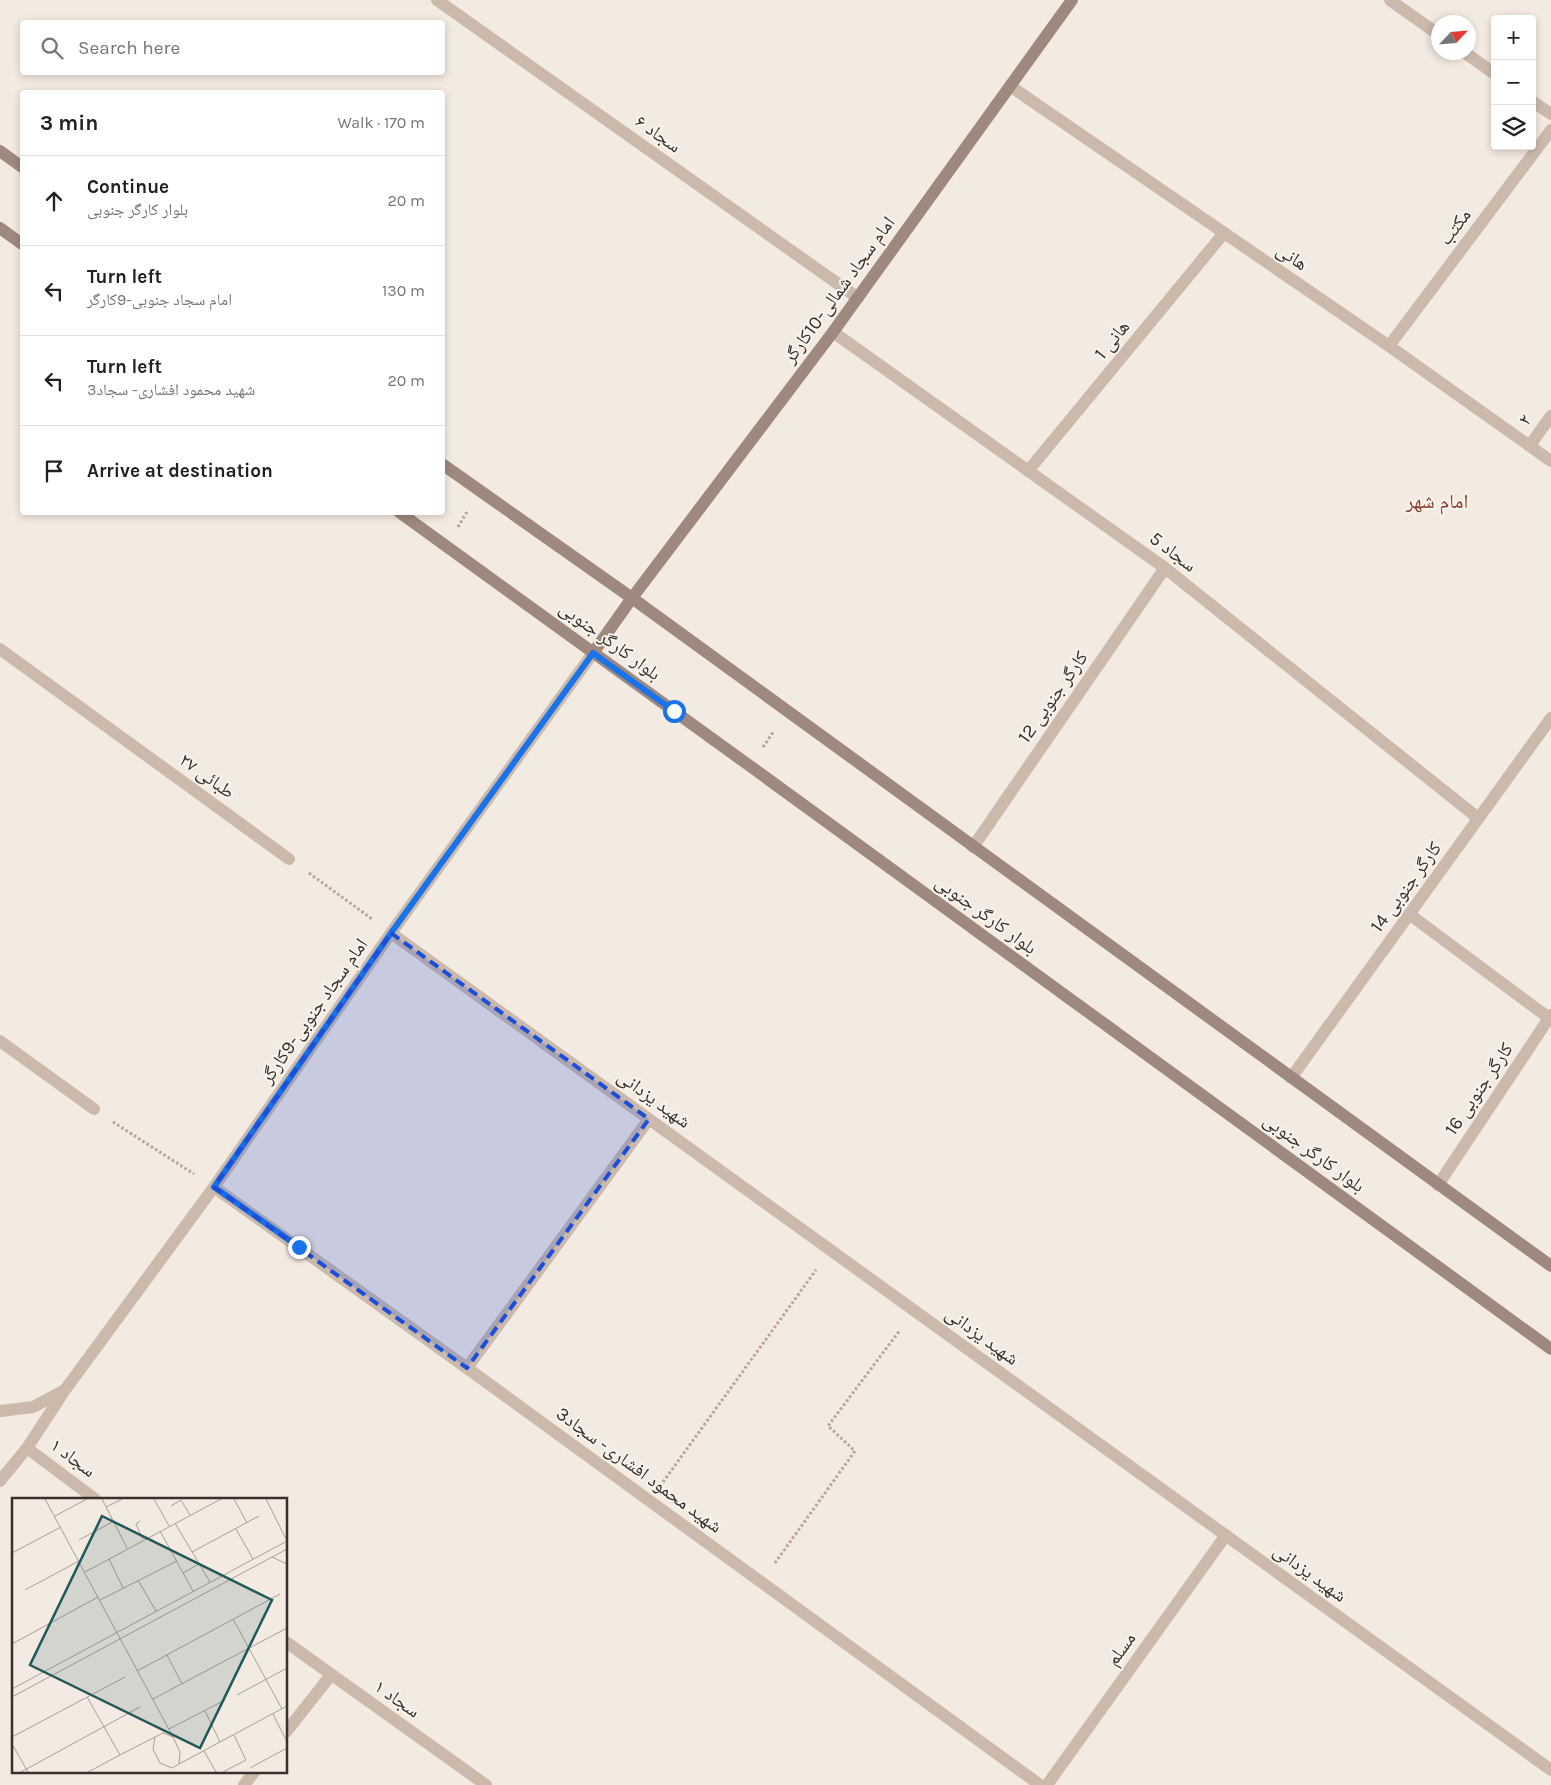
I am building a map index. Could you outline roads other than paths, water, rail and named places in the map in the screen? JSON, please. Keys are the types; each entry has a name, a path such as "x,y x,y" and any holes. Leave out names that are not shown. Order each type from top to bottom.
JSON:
{"main road":[{"name":"امام سجاد شمالی-10کارگر","path":"593,653 632,598 858,298 1072,0"},
{"path":"0,151 20,166"},
{"path":"0,228 20,243"},
{"path":"445,466 632,598 1551,1266"},
{"name":"بلوار کارگر جنوبی","path":"402,515 1551,1349"}],"street":[{"name":"سجاد ۶","path":"437,0 858,298"},
{"path":"1390,0 1431,29"},
{"path":"1475,60 1491,71"},
{"name":"هانی","path":"1010,86 1389,346 1551,461"},
{"path":"1536,104 1551,114"},
{"name":"مکتب","path":"1389,346 1551,130"},
{"name":"هانی 1","path":"1028,471 1224,233"},
{"name":"سجاد 5","path":"833,332 1165,568 1478,818"},
{"name":"۲","path":"1530,445 1551,416"},
{"name":"کارگر جنوبی 12","path":"972,846 1165,568"},
{"name":"طبائی ۲۷","path":"0,649 289,859"},
{"name":"امام سجاد جنوبی-9کارگر","path":"0,1481 27,1448 65,1390 214,1187 391,933 593,653"},
{"name":"کارگر جنوبی 14","path":"1291,1078 1551,718"},
{"path":"1409,914 1550,1016"},
{"name":"شهید یزدانی","path":"391,933 1551,1770"},
{"name":"کارگر جنوبی 16","path":"1438,1184 1550,1016"},
{"path":"0,1041 94,1109"},
{"path":"467,1368 649,1119"},
{"name":"شهید محمود افشاری- سجاد3","path":"214,1187 467,1368 1040,1785"},
{"path":"0,1411 33,1406 65,1390"},
{"name":"سجاد ۱","path":"27,1448 95,1498"},
{"name":"مسلم","path":"1047,1785 1226,1535"},
{"name":"سجاد ۱","path":"288,1643 486,1785"},
{"path":"288,1729 331,1675"},
{"path":"244,1785 254,1772"}],"district":[{"name":"امام شهر","path":"1437,501"}]}
